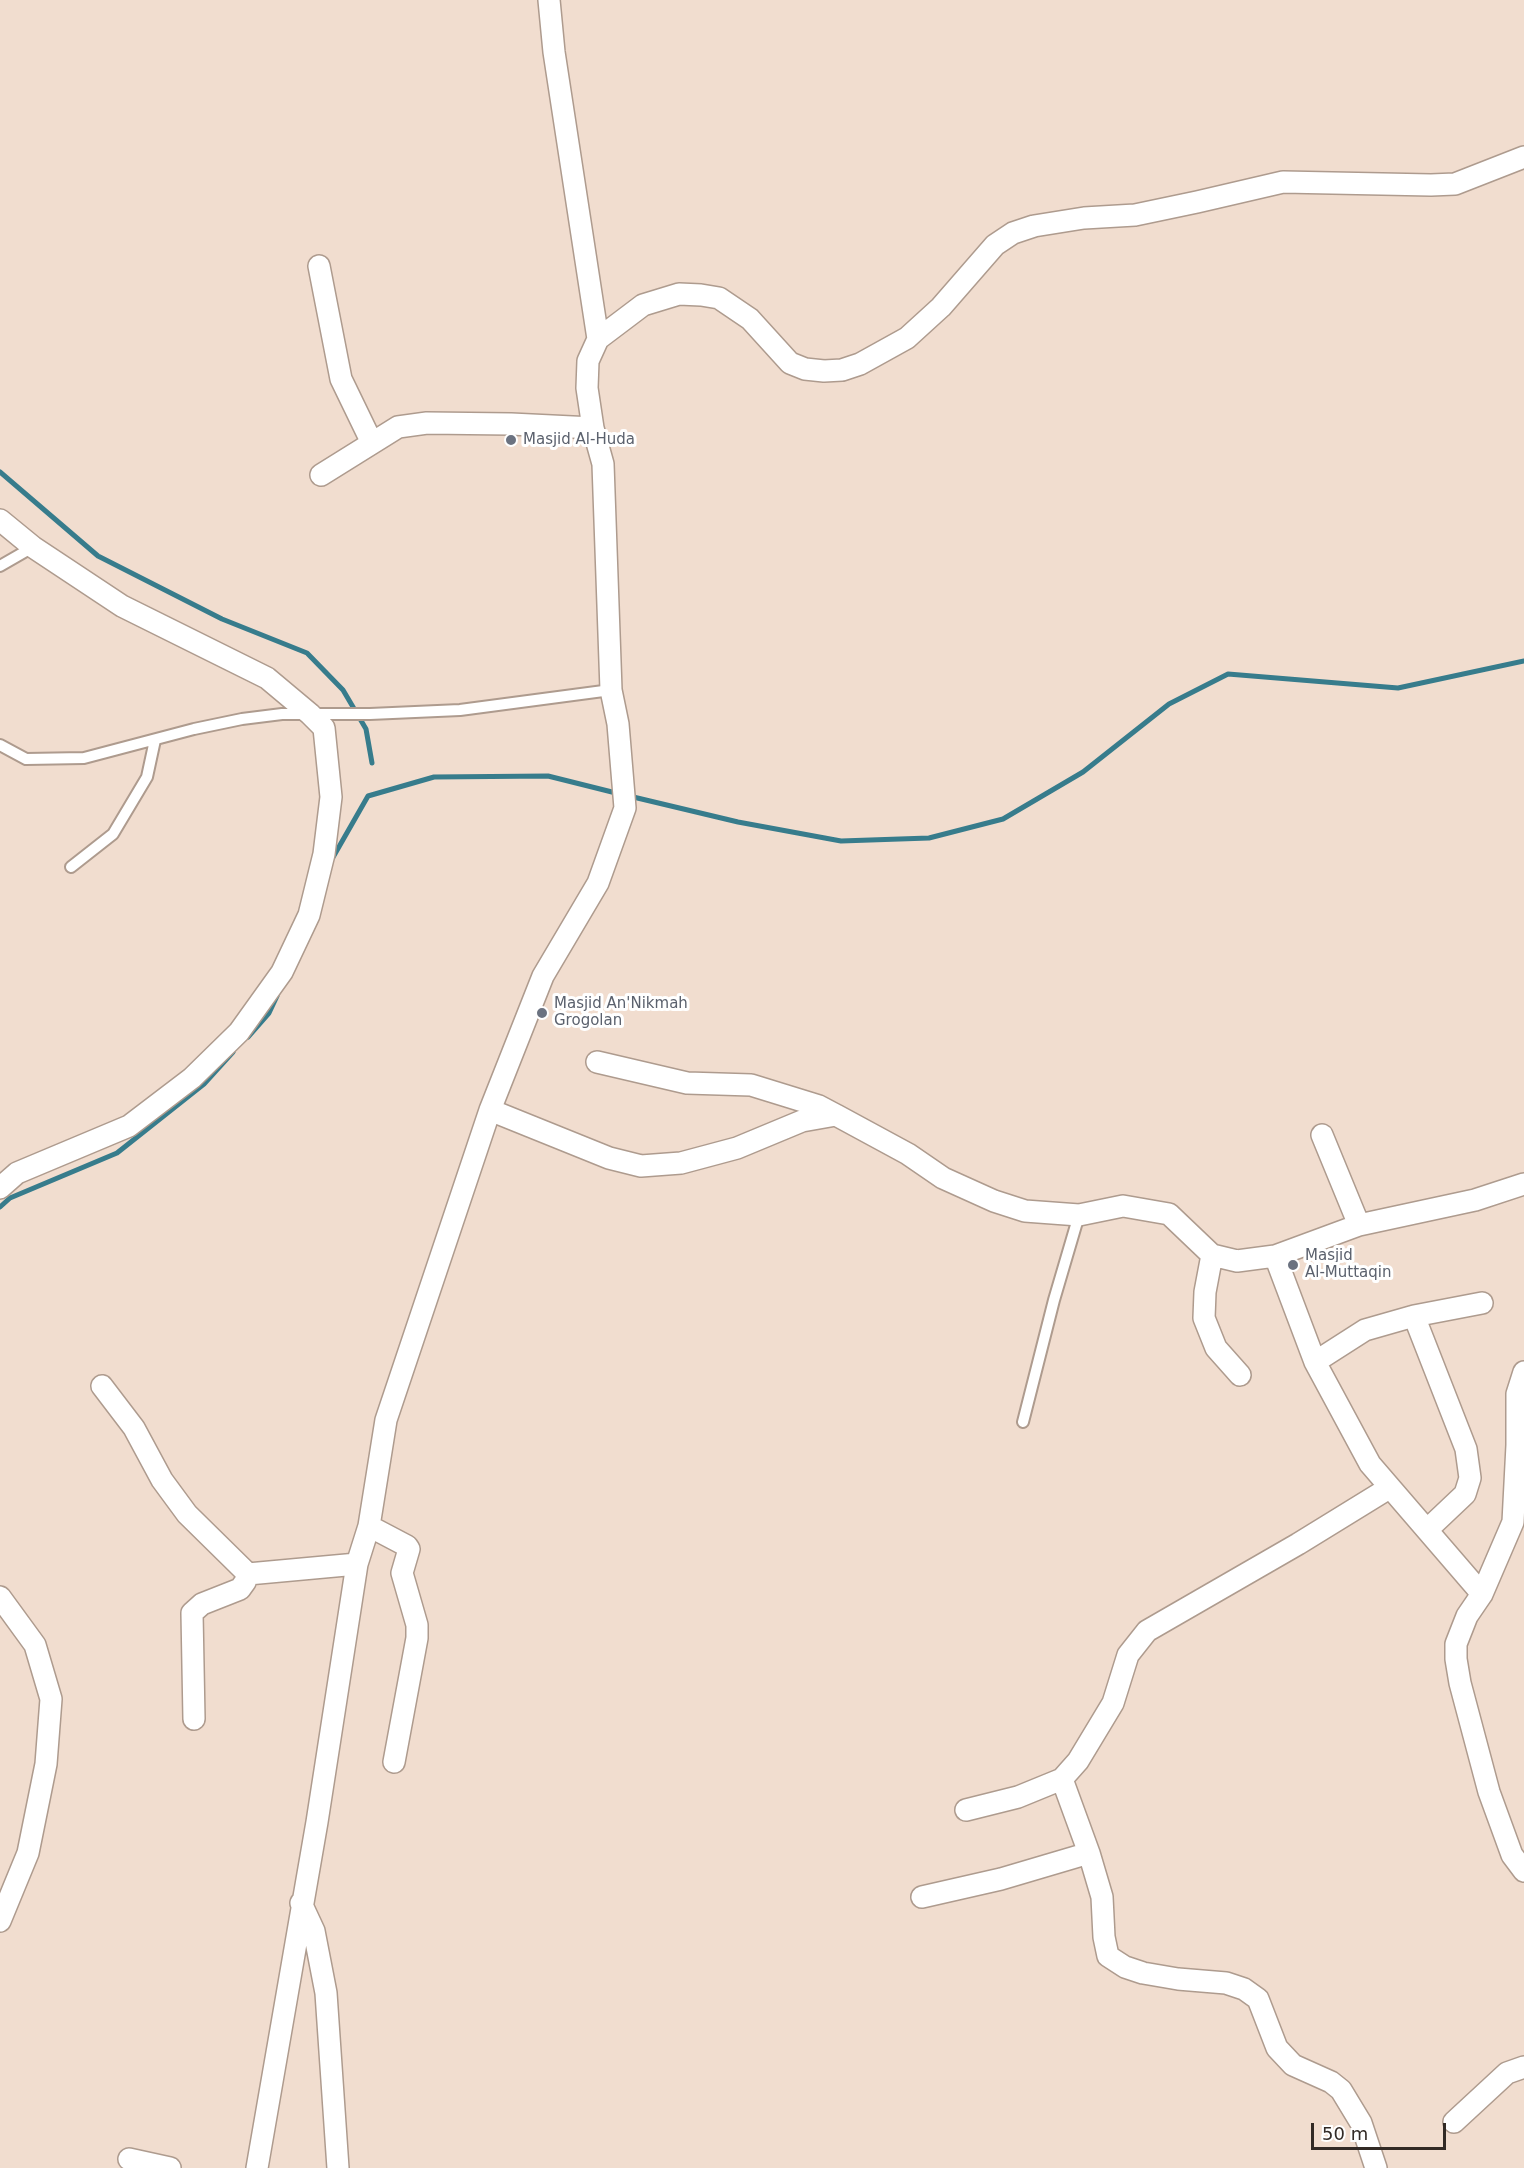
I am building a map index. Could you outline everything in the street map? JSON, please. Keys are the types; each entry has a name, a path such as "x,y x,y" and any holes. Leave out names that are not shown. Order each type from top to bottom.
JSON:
{"street":[{"path":"549,0 555,64 598,339"},
{"path":"257,2168 357,1564 369,1526 386,1420 490,1110 543,976 598,883 625,808 618,724 611,690 603,464 593,428 587,388 588,361 598,339 643,305 679,294 701,295 719,298 750,319 790,363 805,369 824,372 842,370 860,364 907,338 941,307 994,245 1013,233 1034,226 1084,218 1135,215 1282,182 1455,184 1524,157"},
{"path":"319,266 341,379 372,443"},
{"path":"321,475 398,427 427,423 593,428"},
{"path":"0,520 33,547 122,606 267,678 324,719 331,796 324,855 309,915 282,972 239,1032 192,1078 129,1126 18,1173 0,1188"},
{"path":"597,1062 687,1083 751,1085 819,1106 908,1154 944,1178 994,1201 1025,1211 1079,1215 1123,1206 1169,1214 1212,1255 1237,1261 1275,1256 1359,1225 1475,1200 1524,1184"},
{"path":"490,1110 609,1158 641,1166 681,1163 737,1148 802,1121 836,1115"},
{"path":"1322,1135 1359,1225"},
{"path":"1212,1255 1205,1292 1204,1318 1216,1348 1240,1375"},
{"path":"1275,1256 1315,1362 1370,1464 1482,1594"},
{"path":"1315,1362 1365,1330 1414,1316 1482,1303"},
{"path":"1414,1316 1466,1449 1470,1478 1465,1494 1428,1529"},
{"path":"1524,1372 1517,1394 1513,1522 1482,1594 1467,1616 1456,1644 1460,1683 1489,1792 1512,1855 1524,1871"},
{"path":"102,1386 134,1428 162,1480 187,1514 248,1574 357,1564"},
{"path":"966,1810 1018,1797 1062,1779 1078,1761 1113,1703 1128,1655 1147,1631 1298,1544 1389,1488"},
{"path":"369,1526 409,1549 402,1573 417,1625 417,1638 394,1762"},
{"path":"194,1719 192,1613 201,1604 240,1589 248,1574"},
{"path":"0,1597 35,1645 51,1699 46,1764 28,1853 0,1922"},
{"path":"1062,1779 1089,1853 1102,1897 1104,1937 1108,1956 1125,1967 1143,1973 1226,1983 1244,1989 1258,2000 1277,2048 1293,2065 1330,2082 1341,2090 1361,2123 1370,2144 1376,2168"},
{"path":"922,1897 1001,1879 1089,1853"},
{"path":"301,1903 314,1931 326,1993 338,2168"},
{"path":"1455,2122 1507,2073 1524,2067"},
{"path":"129,2159 170,2168"}],"lane":[{"path":"0,566 33,547"},
{"path":"0,746 26,759 84,758 242,719 282,714 324,719 370,714 460,710 611,690"},
{"path":"71,867 113,834 147,777 155,740"},
{"path":"1023,1422 1054,1300 1079,1215"}],"waterway":[{"path":"0,472 98,556 222,619 307,653 343,690 366,729 372,763"},
{"path":"629,796 738,822 841,841 929,838 1003,819 1083,772 1169,704 1228,674 1398,688 1524,661"},
{"path":"332,859 368,796 434,777 548,776 620,794"},
{"path":"248,1037 269,1013 277,996"},
{"path":"0,1207 10,1198 117,1153 204,1084 233,1052"}],"place":[{"name":"Masjid Al-Huda","path":"511,440"},
{"name":"Masjid An'Nikmah Grogolan","path":"542,1013"},
{"name":"Masjid Al-Muttaqin","path":"1293,1265"}]}
